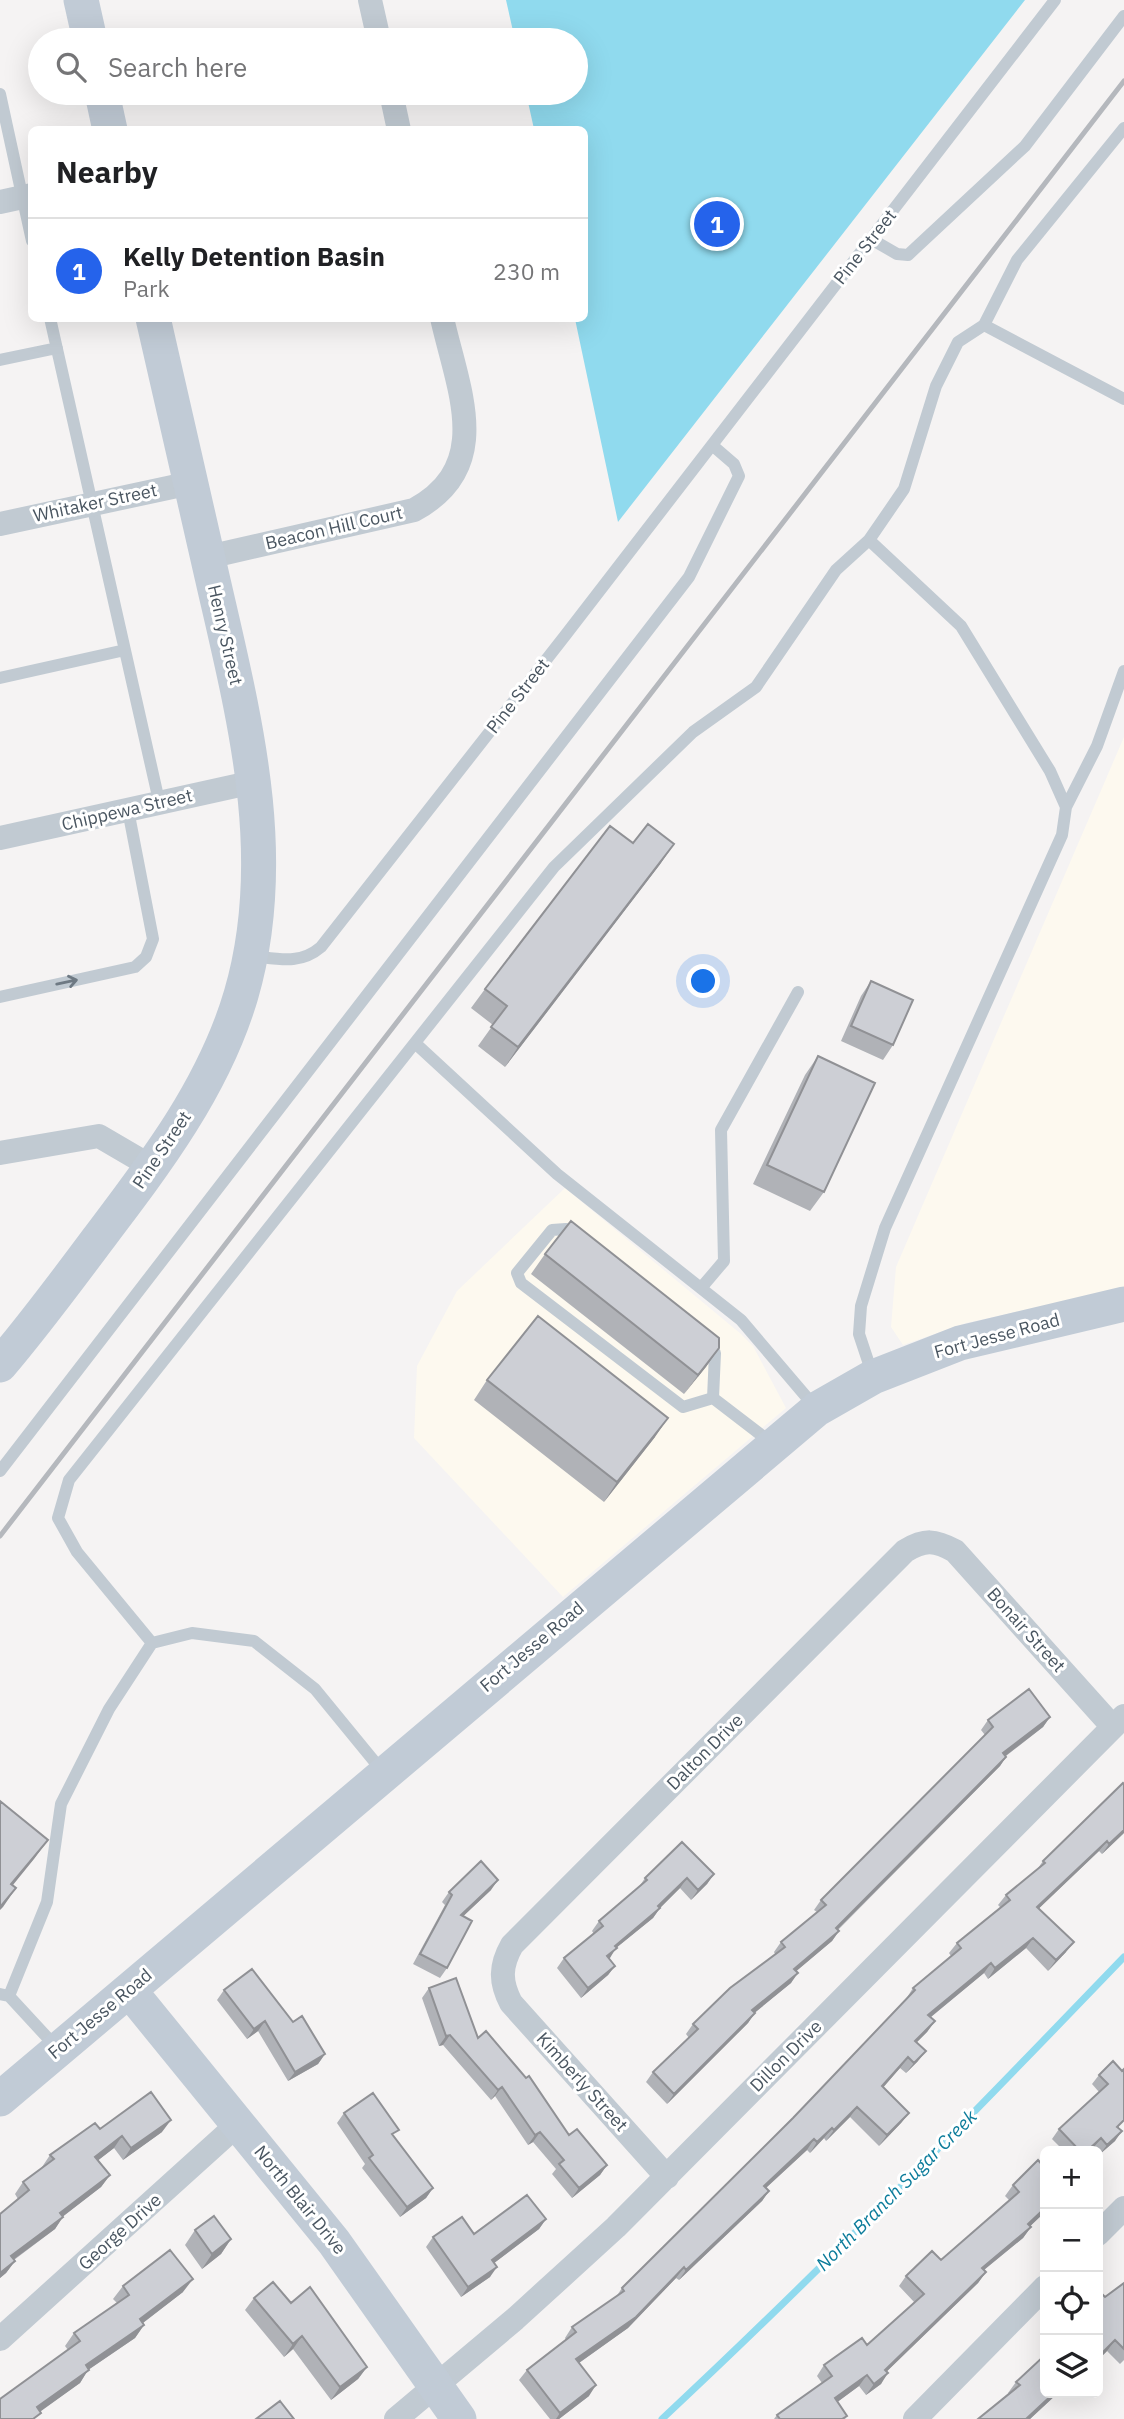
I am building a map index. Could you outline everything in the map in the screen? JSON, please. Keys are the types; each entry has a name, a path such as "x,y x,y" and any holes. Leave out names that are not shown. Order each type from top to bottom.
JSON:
{"street":[{"path":"81,0 87,28"},
{"path":"370,0 376,28"},
{"path":"105,105 109,126"},
{"path":"394,105 398,126"},
{"name":"Henry Street","path":"154,322 248,738 254,782 260,886 251,956"},
{"name":"Beacon Hill Court","path":"208,557 414,510 433,499 450,482 463,454 465,422 443,322"},
{"name":"Whitaker Street","path":"0,524 191,483"},
{"name":"Chippewa Street","path":"0,838 254,782"},
{"name":"Pine Street","path":"0,1365 152,1167 184,1121 218,1056 241,997 251,956"},
{"path":"0,1153 99,1136 152,1167"},
{"name":"Fort Jesse Road","path":"0,2099 817,1409 873,1377 960,1343 1124,1304"},
{"name":"Bonair Street","path":"933,1541 956,1551 1118,1721"},
{"name":"Dalton Drive","path":"503,1984 505,1957 512,1945 905,1551 919,1543 933,1541"},
{"name":"Dillon Drive","path":"396,2419 525,2310 667,2177 1118,1721"},
{"name":"Kimberly Street","path":"503,1984 511,2003 667,2177"},
{"name":"North Blair Drive","path":"129,1990 334,2242 459,2419"},
{"name":"George Drive","path":"0,2339 238,2124"},
{"path":"1103,2229 1124,2208"},
{"path":"915,2419 1040,2292"}],"lane":[{"name":"Pine Street","path":"251,956 296,960 309,957 321,947 1055,0"},
{"path":"871,239 897,254 908,255 942,226 1025,146 1124,16"},
{"path":"0,94 17,198 28,230"},
{"path":"152,1643 77,1552 58,1518 69,1480 554,867 693,732 756,687 836,570 869,540 904,489 936,386 958,342 984,325 1017,260 1124,128"},
{"path":"51,322 159,801"},
{"path":"984,325 1124,399"},
{"path":"0,360 57,348"},
{"path":"0,1471 689,577 739,476 734,464 712,445"},
{"path":"869,540 961,626 1049,771 1066,807"},
{"path":"0,678 125,650"},
{"path":"873,1377 859,1334 861,1306 885,1228 1062,835 1066,807 1097,746 1124,671"},
{"path":"0,997 135,967 146,957 153,939 128,810"},
{"path":"701,1288 724,1261 721,1130 798,992"},
{"path":"415,1043 557,1174 741,1320 817,1409"},
{"path":"584,1245 566,1229 552,1230 517,1273 521,1283 683,1407 713,1398"},
{"path":"694,1336 715,1353 713,1398"},
{"path":"713,1398 773,1445"},
{"path":"59,2049 5,1995 47,1902 61,1804 109,1709 152,1643 192,1633 254,1641 315,1689 383,1773"}],"shaded area":[{"path":"1124,737 1124,1288 966,1323 903,1345 891,1327 896,1267"},
{"path":"565,1188 741,1334 753,1346 786,1408 563,1597 414,1438 417,1366 457,1291"}],"water":[{"path":"506,0 1025,0 618,522 576,322 588,322 588,126 533,126 529,105 588,105 588,28 512,28"}],"building":[{"path":"648,824 674,844 518,1047 491,1027 507,1006 485,989 610,826 633,843"},
{"path":"871,981 913,1000 893,1045 851,1026"},
{"path":"818,1056 875,1083 824,1192 767,1165"},
{"path":"571,1221 719,1338 719,1348 698,1375 545,1254"},
{"path":"538,1316 668,1418 617,1482 487,1380"},
{"path":"1029,1689 1050,1717 1003,1753 1006,1757 836,1928 839,1931 794,1969 798,1973 752,2010 755,2013 674,2094 653,2072 698,2029 693,2024 730,1988 785,1947 781,1942 826,1905 821,1900 993,1727 988,1720"},
{"path":"1123,1783 1124,1830 1109,1844 1107,1841 1037,1907 1074,1942 1056,1960 1033,1938 995,1968 991,1963 928,2015 935,2021 915,2041 926,2051 914,2063 908,2057 882,2086 909,2113 887,2135 857,2107 834,2130 832,2128 817,2142 814,2139 764,2186 769,2191 686,2270 684,2267 636,2317 576,2359 596,2385 560,2413 527,2370 576,2332 572,2327 624,2291 622,2288 793,2118 915,1990 913,1988 961,1948 957,1943 1010,1900 1006,1895 1045,1863 1043,1861"},
{"path":"0,1801 48,1840 11,1884 16,1888 0,1907"},
{"path":"682,1842 714,1874 698,1890 687,1878 658,1906 660,1908 615,1946 617,1948 607,1956 615,1966 588,1988 564,1958 603,1926 599,1921 647,1880 645,1878"},
{"path":"481,1861 498,1880 461,1915 472,1921 447,1968 420,1954 452,1895 449,1892"},
{"path":"252,1969 293,2022 302,2016 325,2054 295,2072 265,2021 254,2029 224,1990"},
{"path":"456,1978 478,2038 486,2031 526,2078 529,2076 569,2135 577,2129 607,2165 579,2188 559,2164 564,2160 540,2132 535,2135 502,2087 498,2090 450,2035 446,2036 429,1988"},
{"path":"1113,2061 1122,2071 1124,2069 1124,2120 1117,2127 1122,2131 1107,2145 1101,2138 1092,2146 1075,2146 1059,2129 1108,2084 1099,2075"},
{"path":"151,2092 171,2120 131,2148 122,2136 95,2157 110,2175 60,2213 63,2217 11,2256 15,2261 0,2273 0,2214 29,2190 23,2182 54,2159 50,2155 95,2123 100,2129"},
{"path":"373,2093 399,2130 392,2134 433,2188 407,2207 369,2158 373,2155 344,2113"},
{"path":"1038,2160 1040,2213 1028,2224 1031,2227 982,2268 986,2272 885,2370 888,2373 874,2384 867,2375 835,2398 847,2416 842,2419 780,2419 777,2415 832,2376 824,2365 862,2338 867,2345 924,2294 906,2276 932,2251 941,2260 1019,2192 1013,2185"},
{"path":"527,2195 546,2219 492,2260 497,2267 468,2287 433,2237 462,2217 474,2234"},
{"path":"214,2216 231,2239 212,2254 195,2230"},
{"path":"170,2250 193,2279 140,2319 144,2325 86,2365 89,2370 37,2407 41,2413 33,2419 0,2419 0,2399 80,2341 74,2333 129,2295 123,2286"},
{"path":"273,2282 291,2303 310,2287 367,2367 340,2387 302,2336 293,2344 254,2298"},
{"path":"1124,2283 1124,2349 1115,2340 1103,2352 1103,2295 1105,2297"},
{"path":"1040,2360 1040,2398 1049,2398 1026,2419 978,2419 1020,2385 1016,2382"},
{"path":"280,2401 294,2419 256,2419"}],"waterway":[{"name":"North Branch Sugar Creek","path":"662,2419 839,2249 1124,1957"}],"railway":[{"path":"0,1536 1124,81"}],"place":[{"name":"Kelly Detention Basin","path":"717,224"}]}
